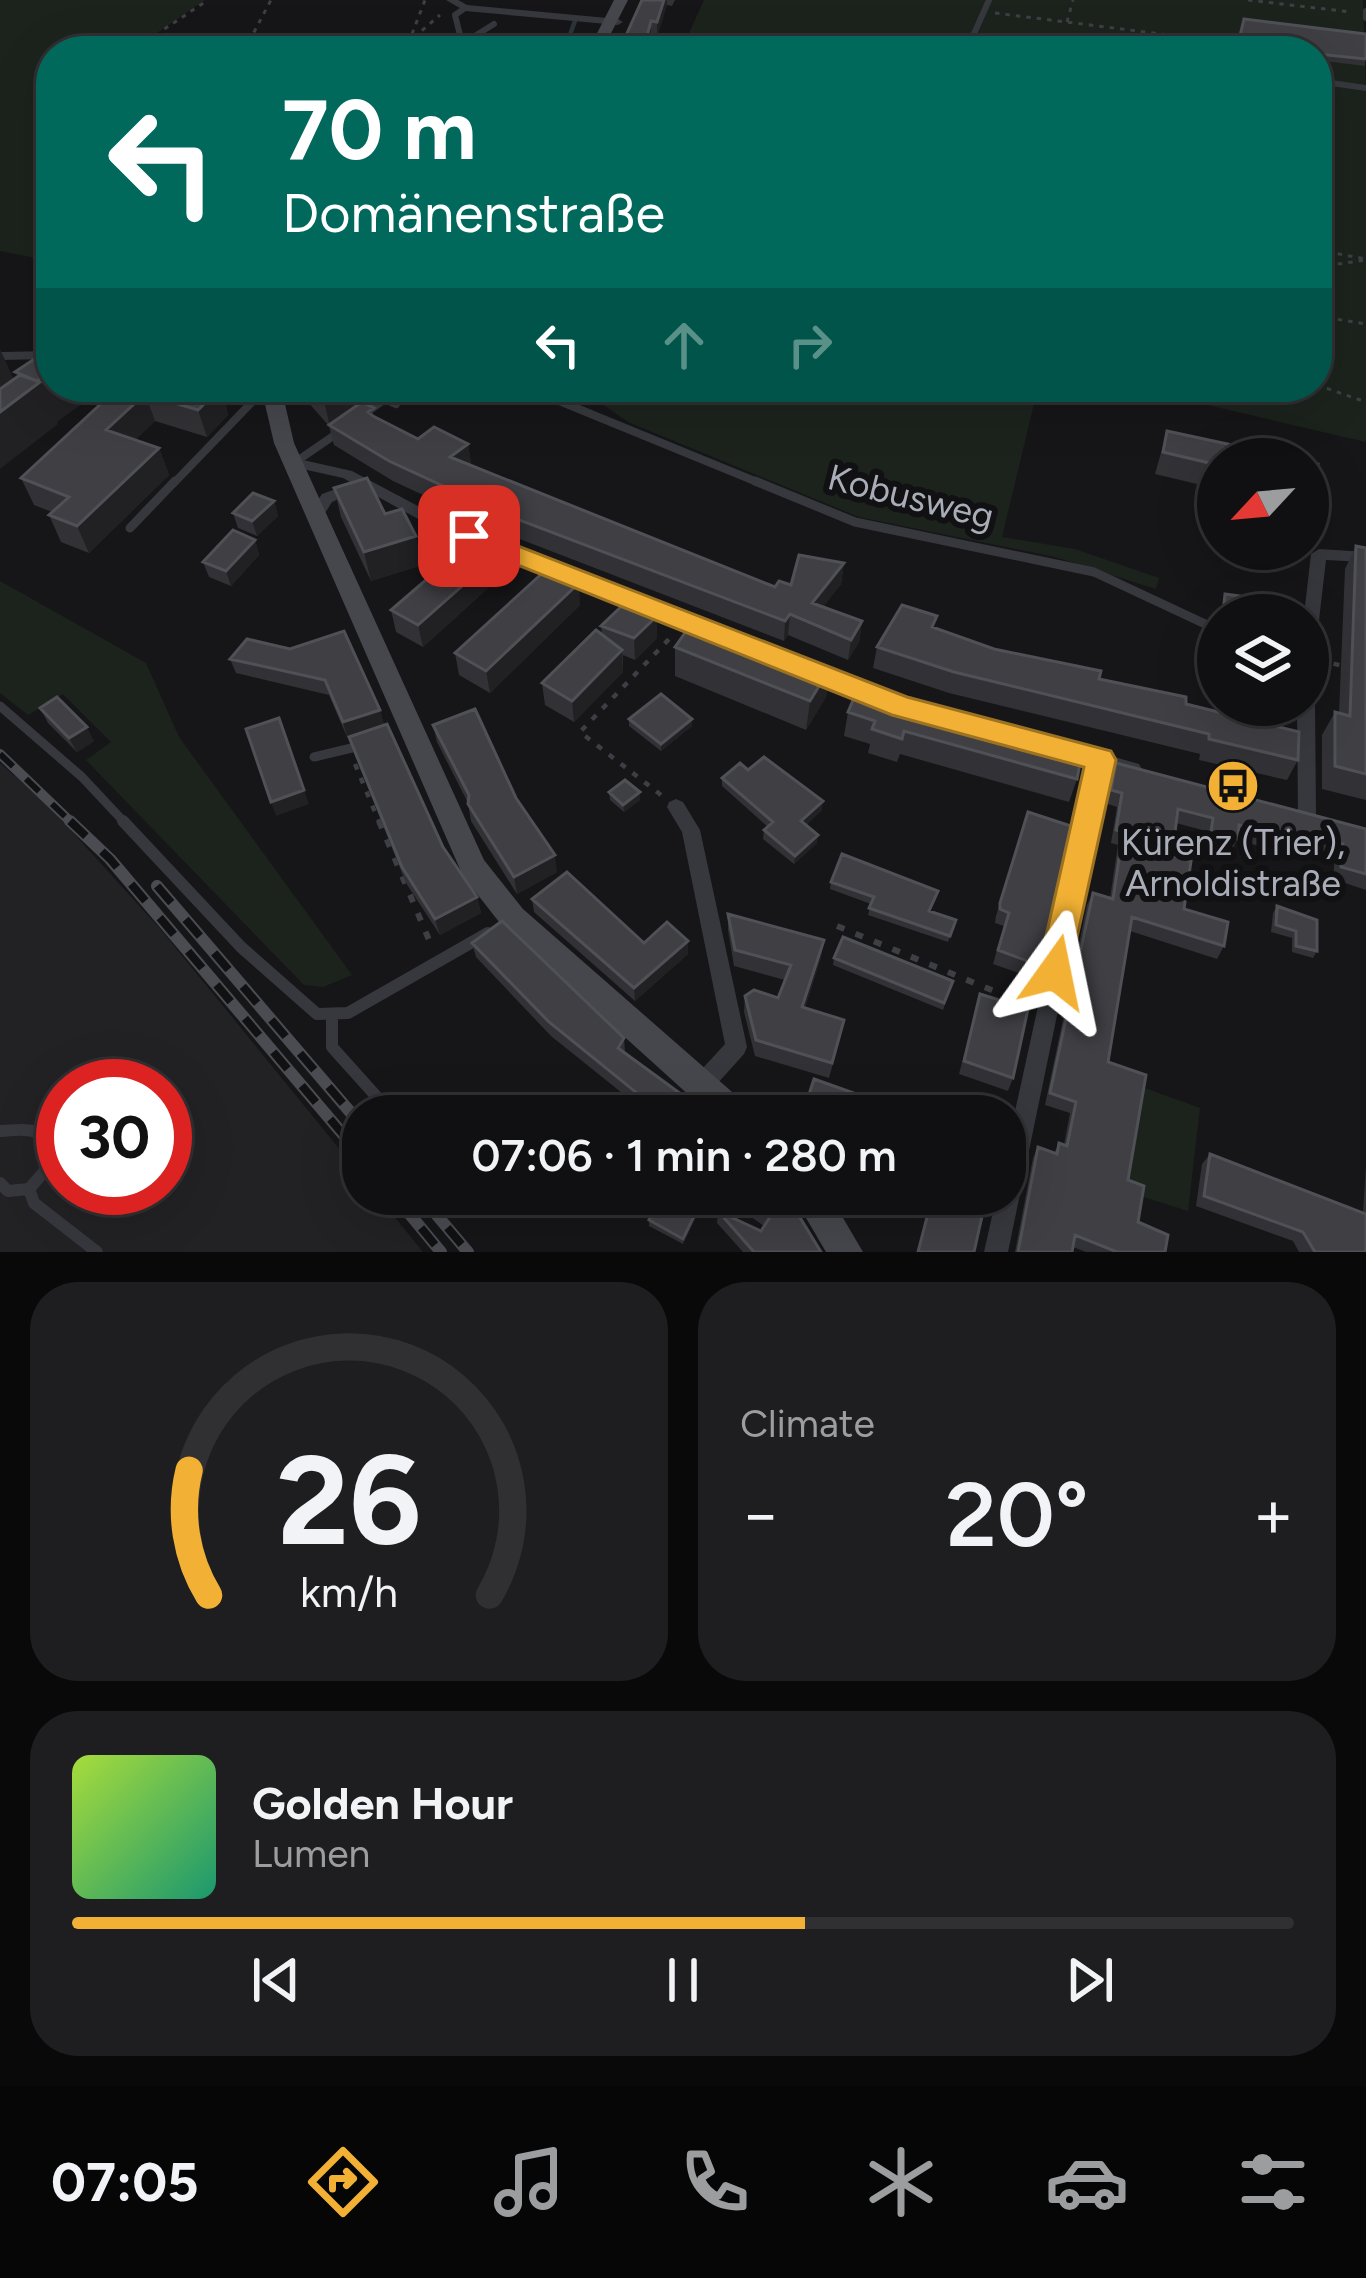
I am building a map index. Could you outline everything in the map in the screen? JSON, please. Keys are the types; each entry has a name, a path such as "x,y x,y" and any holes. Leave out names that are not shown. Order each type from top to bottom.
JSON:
{"main road":[{"path":"605,36 621,0"},
{"path":"612,21 630,0"},
{"path":"275,402 294,464 400,730 461,848 513,918 710,1095"},
{"path":"822,1215 846,1252"}],"street":[{"path":"457,4 612,21"},
{"path":"0,356 36,355"},
{"path":"294,464 375,490"},
{"path":"294,464 316,464 443,526 723,639"},
{"path":"315,517 327,498 355,487"},
{"path":"1314,594 1319,554 1366,557"},
{"path":"783,663 902,707"},
{"path":"1306,726 1308,815"},
{"path":"1056,748 1155,776"},
{"path":"995,1252 1101,760"},
{"path":"676,807 691,830 736,1046 700,1087"}],"lane":[{"path":"980,36 973,35 989,0"},
{"path":"457,4 460,36"},
{"path":"478,36 494,24"},
{"path":"1332,83 1366,88"},
{"path":"130,528 252,402"},
{"path":"294,464 382,402"},
{"path":"391,402 395,404"},
{"name":"Kobusweg","path":"562,402 855,522 1094,572 1197,619"},
{"path":"0,706 82,777 295,999 316,1014 332,1017 420,975 513,918"},
{"path":"314,757 370,742"},
{"path":"332,1017 332,1047 375,1095"},
{"path":"0,1131 37,1129 50,1138 56,1158 29,1189 8,1191 0,1183"},
{"path":"29,1189 34,1203 98,1252"}],"path":[{"path":"168,36 164,29 208,0"},
{"path":"252,36 271,0"},
{"path":"411,36 424,0"},
{"path":"1067,22 1073,0"},
{"path":"1248,0 1365,14"},
{"path":"414,36 457,4"},
{"path":"984,11 1180,36"},
{"path":"1332,253 1366,259"},
{"path":"1332,265 1366,259"},
{"path":"1332,318 1366,324"},
{"path":"1332,391 1366,403"},
{"path":"676,807 580,732 682,623"},
{"path":"1329,663 1347,667"},
{"path":"350,750 421,931"},
{"path":"837,926 890,944 956,980 1046,1012"}],"shaded area":[{"path":"0,0 205,0 157,33 162,36 36,36 36,258 0,251"},
{"path":"704,0 987,0 971,36 688,36"},
{"path":"990,0 1363,0 1366,87 1332,82 1332,36 972,36"},
{"path":"1332,86 1366,91 1366,442 1194,402 1332,402"},
{"path":"595,402 1034,402 1002,537 1075,549 1159,578 1156,589 1055,557 859,517 628,422"},
{"path":"0,581 146,663 179,737 352,975 323,987 304,985 86,760 111,742 63,694 28,715 0,693"},
{"path":"0,763 48,805 162,931 342,1152 342,1215 393,1215 423,1252 0,1252"},
{"path":"1139,1086 1200,1108 1188,1211 1121,1190"}],"building":[{"path":"642,0 664,0 647,36 626,36"},
{"path":"1244,19 1366,34 1366,59 1332,56 1332,36 1240,36"},
{"path":"36,358 36,381 15,372"},
{"path":"20,375 36,381 0,412 0,389"},
{"path":"103,402 136,402 106,430 159,448 77,526 49,515 69,497 21,478"},
{"path":"172,402 206,402 198,410"},
{"path":"362,402 374,408 368,412 373,416 418,439 434,427 468,444 450,457 775,587 779,581 791,585 799,555 844,563 812,603 862,621 851,640 790,614 785,621 504,514 389,461 329,425"},
{"path":"1167,431 1200,438 1197,460 1163,452"},
{"path":"367,478 385,514 402,509 416,536 364,552 334,488"},
{"path":"253,493 274,501 252,521 233,513"},
{"path":"233,530 255,540 226,571 203,562"},
{"path":"478,535 505,548 418,625 391,610"},
{"path":"1356,546 1366,548 1366,774 1335,766 1335,712 1350,716"},
{"path":"548,568 579,583 486,671 455,653"},
{"path":"627,601 657,616 634,638 601,626"},
{"path":"902,605 937,616 932,627 994,649 1101,671 1099,679 1186,697 1186,704 1197,707 1197,726 1275,726 1299,732 1298,760 954,672 877,647"},
{"path":"697,616 830,668 810,701 675,647"},
{"path":"596,630 622,650 572,701 542,683"},
{"path":"344,631 380,710 343,722 325,680 230,659 247,639 290,649"},
{"path":"860,684 1083,747 1077,779 904,731 902,739 872,729 875,721 848,712"},
{"path":"661,694 692,719 661,744 629,719"},
{"path":"57,697 87,727 69,738 40,708"},
{"path":"475,709 516,798 555,855 514,877 468,804 469,795 433,725"},
{"path":"279,718 304,790 271,802 246,729"},
{"path":"387,724 443,847 477,897 435,919 402,867 349,737"},
{"path":"764,757 823,801 801,821 818,835 795,856 764,830 773,822 722,778 740,763 748,770"},
{"path":"1116,763 1366,829 1366,874 1341,867 1343,844 1307,833 1307,838 1289,832 1289,839 1239,825 1238,839 1211,832 1213,818 1178,809 1172,855 1191,861 1184,909 1228,922 1224,946 1132,917 1108,1062 1146,1075 1128,1180 1144,1186 1138,1222 1168,1235 1165,1252 1117,1252 1075,1235 1072,1252 1018,1252 1038,1147 1057,1154 1059,1143 1067,1146 1076,1102 1050,1093 1093,893 1113,899 1123,832 1116,830 1122,793 1111,790"},
{"path":"625,780 640,792 623,805 609,792"},
{"path":"1028,812 1074,827 1038,965 998,950 1009,913 1000,909 1000,903"},
{"path":"842,854 938,891 929,911 956,920 950,936 869,908 874,897 831,882"},
{"path":"567,872 644,943 667,922 688,941 634,988 532,899"},
{"path":"1277,906 1317,920 1317,951 1296,946 1296,931 1276,925"},
{"path":"728,914 824,940 802,1007 844,1020 832,1063 756,1040 745,996 754,990 778,998 791,965 735,950"},
{"path":"502,921 624,1038 618,1048 682,1095 636,1095 549,1022 472,943"},
{"path":"843,937 953,981 944,1003 834,958"},
{"path":"980,994 1028,1009 1013,1078 964,1061"},
{"path":"814,1079 859,1095 809,1095"},
{"path":"1210,1154 1366,1214 1366,1252 1315,1252 1303,1232 1204,1196"},
{"path":"652,1215 695,1215 683,1239 649,1220"},
{"path":"722,1215 761,1231 770,1217 798,1215 821,1252 754,1252"},
{"path":"928,1215 982,1215 974,1252 918,1252"}],"waterway":[{"path":"570,36 575,21"}],"railway":[{"path":"0,754 73,824"},
{"path":"70,821 110,859 342,1133"},
{"path":"157,886 342,1102"},
{"path":"410,1215 441,1252"},
{"path":"437,1215 468,1252"}],"place":[{"name":"Kürenz (Trier), Arnoldistraße","path":"1233,786"}],"route":[{"path":"469,536 902,707 1101,760 1055,972"}]}
